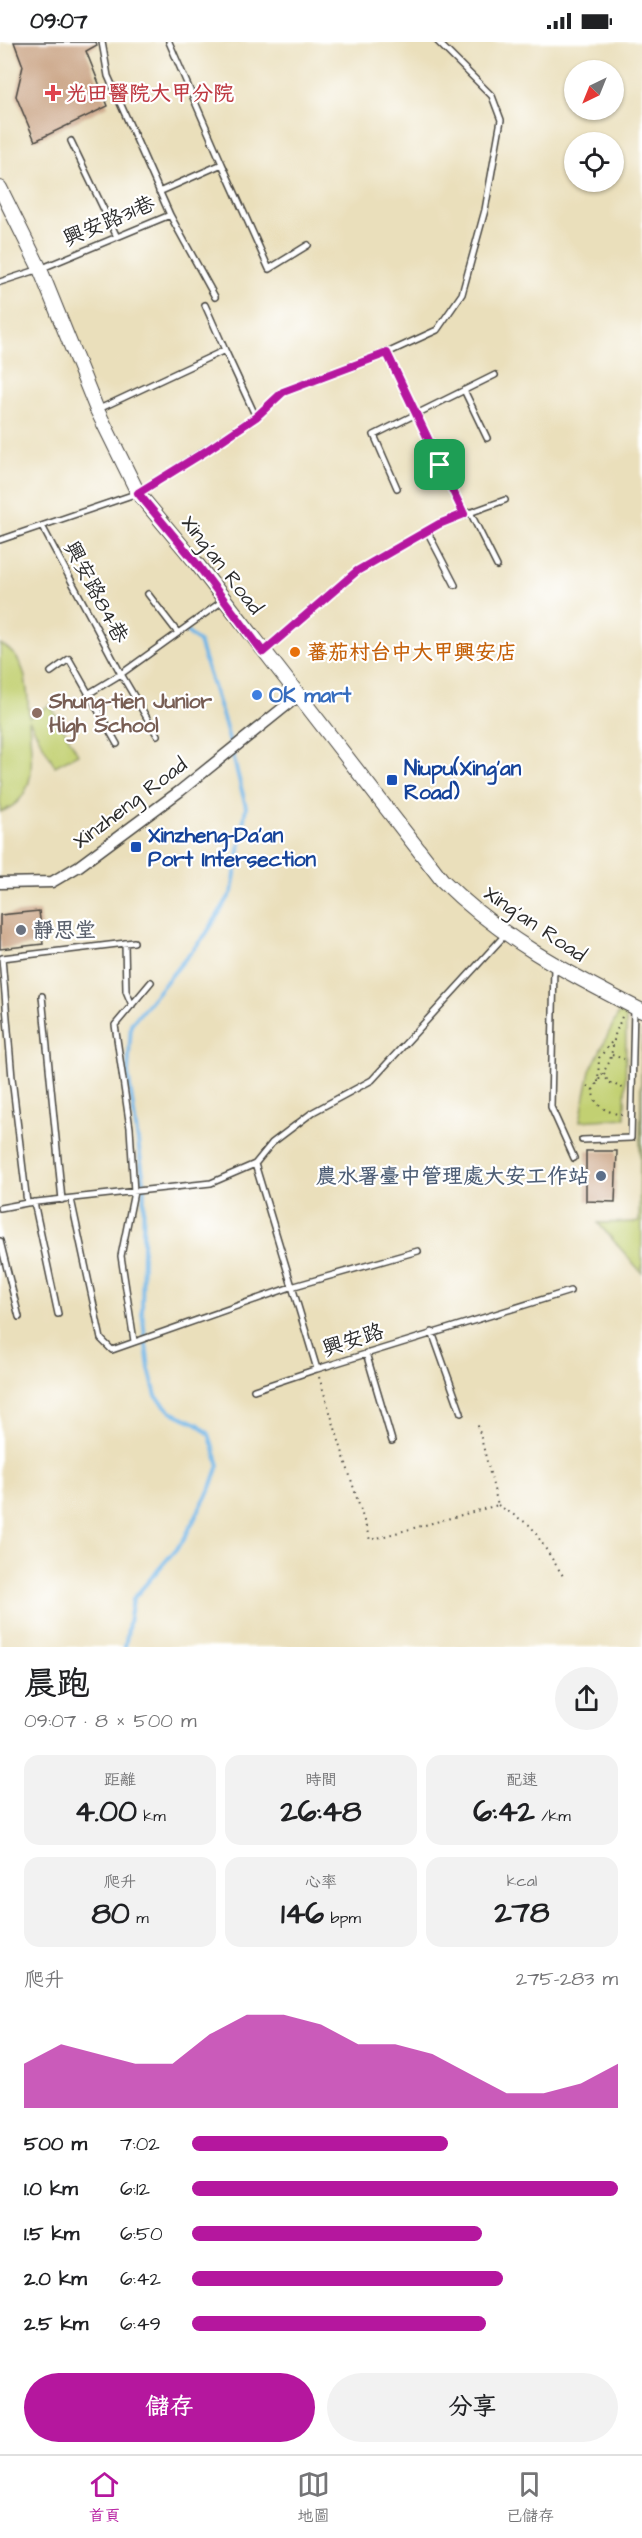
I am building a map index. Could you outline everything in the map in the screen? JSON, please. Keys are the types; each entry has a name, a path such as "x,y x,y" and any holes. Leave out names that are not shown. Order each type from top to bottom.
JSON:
{"street":[{"name":"Xing’an Road","path":"0,188 40,269 97,410 138,493 442,880 472,910 505,935 633,1011"},
{"name":"Xinzheng Road","path":"0,883 52,882 79,866 180,791 298,696"}],"lane":[{"name":"興安路31巷","path":"0,282 40,269 170,214 108,76 102,42"},
{"path":"169,42 268,269 308,245"},
{"path":"0,540 138,493 256,417 283,392 387,353 437,330 462,294 486,210 501,120 492,96 438,42"},
{"path":"71,141 117,237"},
{"name":"興安路31巷","path":"159,192 222,164"},
{"path":"170,214 215,297"},
{"path":"205,305 256,417"},
{"path":"97,410 225,350"},
{"path":"387,353 467,513 497,566"},
{"path":"398,488 374,435 495,375"},
{"path":"464,390 487,438"},
{"path":"263,652 357,571 439,524 505,500"},
{"name":"興安路84巷","path":"42,526 121,674 157,735"},
{"path":"427,531 455,585"},
{"path":"148,594 178,633"},
{"name":"興安路84巷","path":"88,694 121,674 224,600"},
{"path":"51,672 69,659 117,744"},
{"path":"0,1208 31,1202 211,1182 255,1164 272,1143 313,1112 372,1080 505,935"},
{"path":"58,1314 31,1202 12,1078 2,958 134,942"},
{"path":"125,943 126,991 132,1005"},
{"path":"554,966 551,1107 574,1158"},
{"path":"134,1341 121,1256 134,1192 130,1128 115,1025 151,982"},
{"path":"42,996 62,1200"},
{"path":"582,1140 631,1138 633,1011"},
{"name":"興安路","path":"255,1164 316,1369 570,1291"},
{"path":"71,1199 101,1339 112,1350 291,1287 417,1251"},
{"path":"0,1241 19,1317"},
{"path":"432,1332 461,1413"},
{"path":"366,1353 392,1441"},
{"path":"254,1390 316,1369"}],"path":[{"path":"598,1082 599,1058 615,1039 633,1011"},
{"path":"615,1039 604,1073 593,1090 595,1101 604,1110 631,1117"},
{"path":"611,1055 632,1060"},
{"path":"604,1073 612,1085 621,1088 632,1087"},
{"path":"587,1086 593,1090"},
{"path":"316,1369 370,1540 498,1505"},
{"path":"477,1422 498,1505 531,1526 565,1579"}],"green space":[{"path":"0,644 16,658 25,676 29,717 50,705 78,754 55,766 29,720 31,773 28,785 13,805 0,812"},
{"path":"619,1012 626,1017 625,1118 580,1121 590,1071"},
{"path":"642,1030 642,1273 598,1223 639,1222"}],"building":[{"name":"光田醫院大甲分院","path":"14,42 96,42 97,45 86,51 108,106 35,141 16,96 23,66"},
{"name":"靜思堂","path":"39,911 43,944 0,949 0,915"},
{"name":"農水署臺中管理處大安工作站","path":"586,1151 617,1151 615,1202 586,1201"}],"waterway":[{"path":"125,1647 133,1599 183,1541 212,1485 219,1465 209,1434 198,1424 171,1412 156,1396 149,1369 142,1311 144,1182 128,1073 131,1024 206,934 232,892 246,807 225,724 199,642 186,631"}],"place":[{"name":"光田醫院大甲分院","path":"53,93"},
{"name":"蕃茄村台中大甲興安店","path":"295,652"},
{"name":"OK mart","path":"257,695"},
{"name":"Shung-tien Junior High School","path":"37,713"},
{"name":"Niupu(Xing'an Road)","path":"392,780"},
{"name":"Xinzheng-Da'an Port Intersection","path":"136,847"},
{"name":"靜思堂","path":"21,930"},
{"name":"農水署臺中管理處大安工作站","path":"601,1176"}],"route":[{"path":"387,353 440,465 464,514 439,524 357,571 263,652 197,564 138,493 256,417 283,392 387,353"}]}
